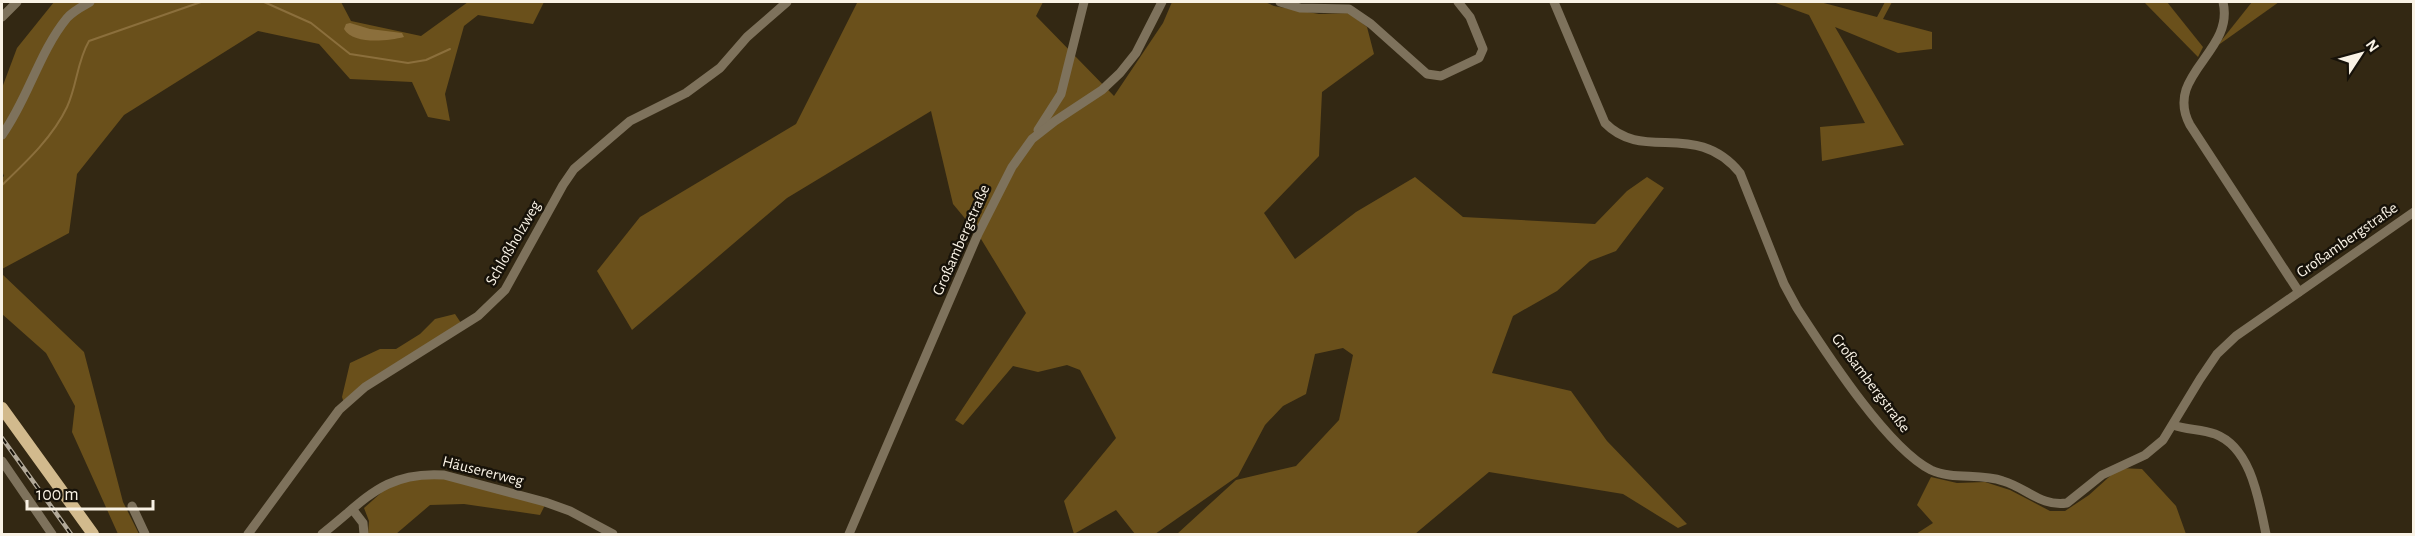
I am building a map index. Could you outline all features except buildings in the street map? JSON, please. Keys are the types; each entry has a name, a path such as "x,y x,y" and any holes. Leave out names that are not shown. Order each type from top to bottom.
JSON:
{"main road":[{"path":"2,408 93,534"}],"street":[{"path":"2,17 17,2"},
{"path":"2,135 14,118 44,57 69,16 90,2"},
{"name":"Schloßholzweg","path":"248,534 339,410 365,387 495,302 505,290 563,185 587,156 630,121 686,93 720,68 747,37 787,2"},
{"path":"1032,139 1061,94 1084,2"},
{"name":"Großambergstraße","path":"849,534 988,212 1012,167 1032,139 1102,90 1120,73 1136,53 1162,2"},
{"path":"1280,2 1300,8 1349,9 1371,24 1427,74 1441,76 1479,57 1483,49 1470,17 1458,2"},
{"name":"Großambergstraße","path":"1554,2 1605,123 1611,129 1634,140 1696,144 1712,148 1731,162 1740,173 1784,284 1797,308 1880,425 1914,459 1946,475 1983,476 2004,481 2043,502 2058,505 2073,499 2102,475 2145,455 2163,440 2217,354 2246,328 2414,212"},
{"name":"Großambergstraße","path":"2223,2 2224,13 2221,29 2213,47 2185,88 2182,107 2190,125 2298,292"},
{"path":"2173,425 2217,435 2233,447 2243,461 2255,486 2266,534"},
{"path":"2,461 52,534"},
{"name":"Häusererweg","path":"322,534 389,481 428,474 444,475 556,506 613,534"},
{"path":"132,506 145,534"},
{"path":"353,510 363,523 364,534"}],"shaded area":[{"path":"54,2 341,2 351,21 421,36 468,2 544,2 533,24 478,15 464,26 445,94 450,121 428,117 412,82 350,79 319,44 258,31 124,115 77,174 69,233 2,269 2,178 4,176 2,171 2,88 17,48"},
{"path":"1043,2 1036,16 1114,96 1163,23 1172,2 1265,2 1274,6 1319,14 1349,13 1367,27 1374,54 1322,92 1319,156 1264,213 1295,259 1356,212 1415,177 1463,217 1595,224 1627,191 1647,177 1664,188 1616,251 1590,261 1557,291 1513,316 1492,373 1571,391 1607,441 1687,524 1678,528 1623,494 1489,472 1415,534 1177,534 1236,480 1296,466 1339,420 1353,355 1343,348 1315,354 1306,394 1283,406 1265,425 1238,476 1155,534 1135,534 1116,510 1074,534 1064,501 1116,438 1080,370 1067,365 1038,372 1013,366 963,425 955,420 1026,313 978,234 953,204 931,111 787,198 632,330 597,271 640,217 796,124 857,3"},
{"path":"1773,2 1820,2 1877,17 1885,2 1892,2 1883,19 1932,32 1932,49 1898,53 1835,27 1904,145 1822,161 1820,127 1865,123 1809,15"},
{"path":"2144,2 2167,2 2203,47 2198,57"},
{"path":"2252,2 2279,2 2217,46"},
{"path":"346,24 370,29 402,33 404,37 371,41 355,38 344,29"},
{"path":"2,274 84,352 123,502 139,534 118,534 72,432 75,406 46,353 2,314"},
{"path":"455,314 461,323 344,403 342,397 350,363 380,349 396,349 420,334 435,319"},
{"path":"2119,468 2142,469 2176,506 2186,534 1916,534 1933,523 1917,505 1931,477 1957,483 1985,482 2010,490 2050,511 2065,511 2089,495"},
{"path":"429,477 446,478 545,505 540,515 464,504 430,505 396,534 368,534 369,521 364,508 391,484"}],"waterway":[{"path":"2,185 38,149 61,118 70,99 89,41 201,2"},
{"path":"264,2 311,23 350,54 408,63 426,60 450,49"}],"railway":[{"path":"2,438 71,534"}]}
